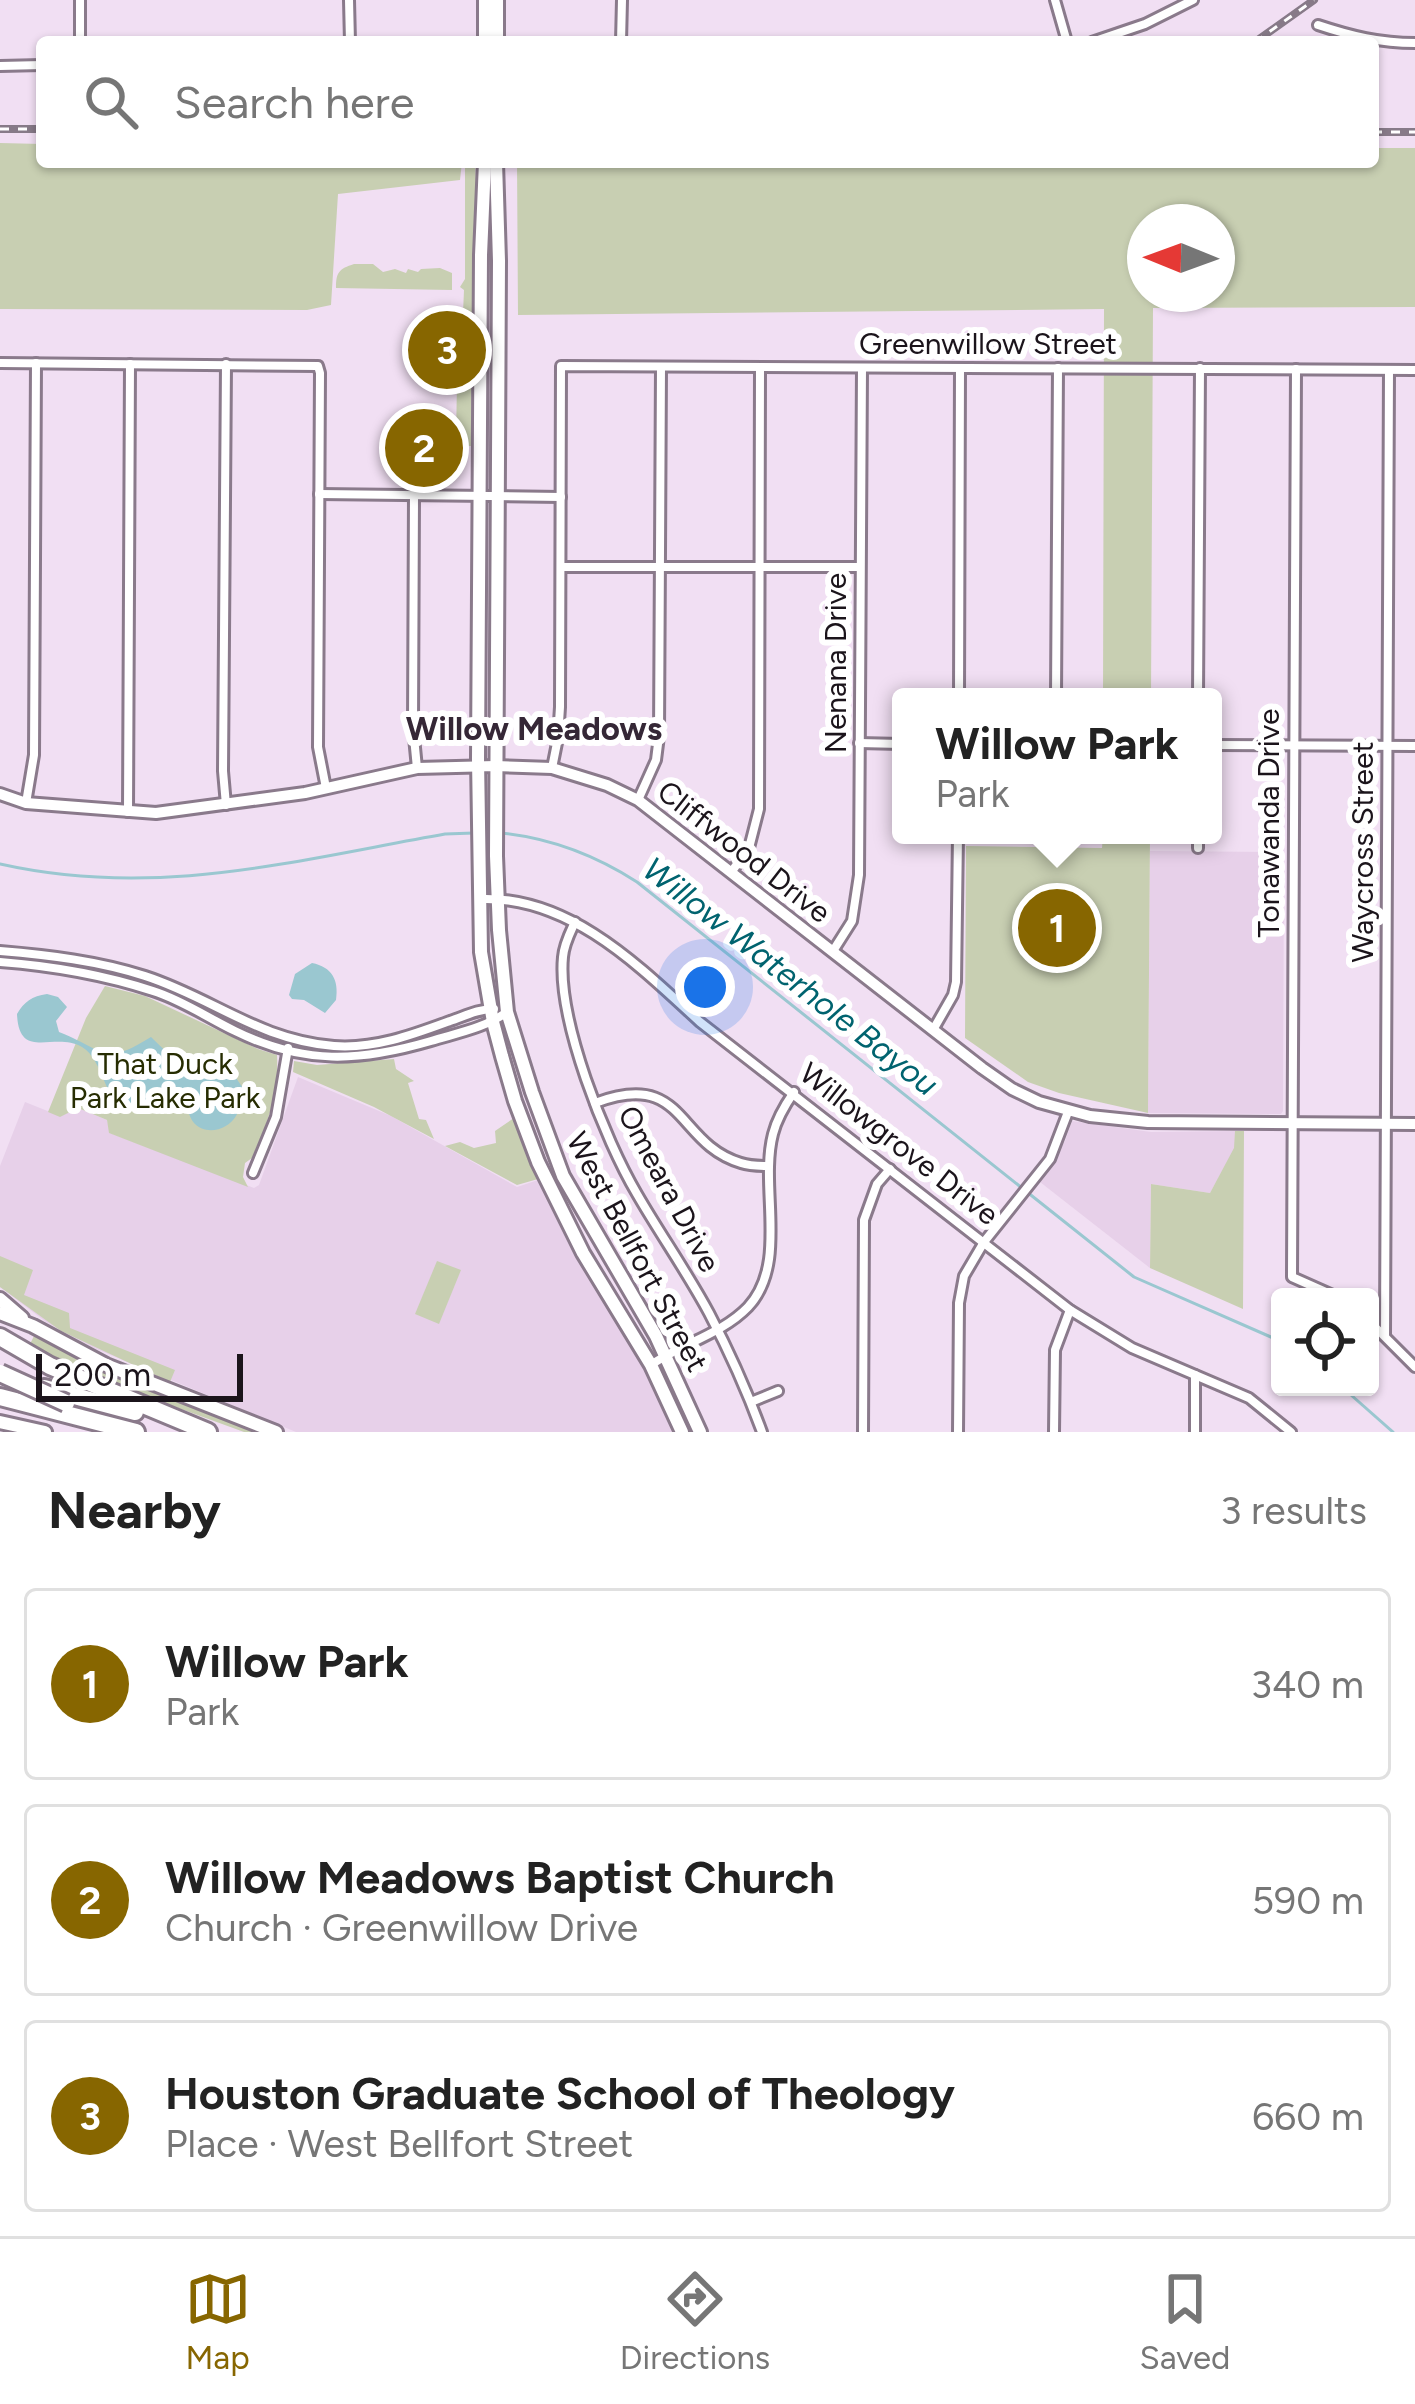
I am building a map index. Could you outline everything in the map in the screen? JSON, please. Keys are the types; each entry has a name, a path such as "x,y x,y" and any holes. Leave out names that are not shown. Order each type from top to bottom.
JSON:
{"highway":[{"path":"0,1337 50,1366 203,1432"},
{"path":"0,1375 203,1432"},
{"path":"0,1375 137,1432"},
{"path":"0,1397 137,1432"}],"main road":[{"path":"485,0 485,36"},
{"path":"497,0 497,36"},
{"name":"West Bellfort Street","path":"484,168 478,766 482,952 492,1015 515,1102 548,1183 583,1253 651,1365 682,1432"},
{"name":"West Bellfort Street","path":"496,168 496,856 507,1012 563,1176 664,1356 700,1432"},
{"path":"481,325 498,325"},
{"path":"479,633 496,632"},
{"path":"548,1183 563,1176"},
{"path":"583,1253 598,1253 616,1271"},
{"path":"0,1300 33,1327"},
{"path":"0,1313 106,1365 276,1432"},
{"path":"0,1422 45,1432"}],"street":[{"path":"80,0 80,36"},
{"path":"350,0 350,36"},
{"path":"621,36 622,0"},
{"path":"1054,0 1065,36"},
{"path":"1165,0 1172,11"},
{"path":"1110,36 1193,0"},
{"path":"1318,25 1347,36"},
{"path":"1379,42 1415,43"},
{"path":"0,66 36,65"},
{"path":"0,363 318,366 318,747 326,788"},
{"path":"26,803 34,755 36,363"},
{"path":"128,812 130,364"},
{"path":"226,364 226,805"},
{"name":"Greenwillow Street","path":"560,497 561,366 1415,370"},
{"path":"638,800 656,760 659,736 662,368"},
{"path":"732,871 749,848 759,809 760,368"},
{"name":"Nenana Drive","path":"833,951 852,921 857,899 862,368"},
{"path":"1056,688 1058,368"},
{"path":"1198,688 1200,368"},
{"path":"959,688 960,369"},
{"name":"Tonawanda Drive","path":"1295,369 1292,1277 1317,1288"},
{"name":"Waycross Street","path":"1385,1335 1389,370"},
{"path":"319,494 560,497 559,723 552,768"},
{"path":"414,495 416,768"},
{"path":"561,567 860,567"},
{"path":"859,743 892,744"},
{"path":"1222,745 1415,746"},
{"name":"Cliffwood Drive","path":"0,794 26,803 156,813 326,788 416,768 552,768 638,800 1012,1089 1068,1112 1148,1122 1415,1124"},
{"path":"933,1030 956,982 958,844"},
{"name":"Willowgrove Drive","path":"479,899 536,907 575,922 617,950 700,1022 1070,1310 1132,1348 1249,1399 1291,1432"},
{"name":"Omeara Drive","path":"575,922 565,948 564,986 578,1052 596,1103 635,1192 717,1328 762,1432"},
{"path":"0,951 145,976 260,1029 339,1046 395,1046 492,1015"},
{"path":"0,962 92,975 156,992 287,1051 334,1058 371,1056 507,1012"},
{"path":"92,975 94,964"},
{"path":"225,1026 231,1015"},
{"path":"253,1173 276,1118 290,1039"},
{"path":"651,1365 717,1328 753,1301 766,1276 769,1255 773,1132 794,1092"},
{"path":"596,1103 625,1093 652,1096 670,1105 720,1153 740,1163 769,1166"},
{"path":"958,1432 959,1294 964,1276 984,1242 1036,1180 1058,1144 1068,1112"},
{"path":"863,1432 864,1220 877,1184 890,1169"},
{"path":"1054,1432 1054,1350 1070,1310"},
{"path":"1379,1330 1415,1366"},
{"path":"1195,1375 1195,1432"},
{"path":"751,1402 778,1391"}],"shaded area":[{"path":"1150,851 1284,852 1281,1114 1148,1113"},
{"path":"312,963 329,971 335,981 336,1000 325,1013 289,995 295,974"},
{"path":"47,994 67,1007 56,1021 59,1032 96,1049 123,1051 151,1037 186,1071 201,1077 236,1078 243,1088 236,1116 216,1130 199,1127 177,1089 140,1108 119,1104 82,1047 24,1037 17,1014 29,1000"},
{"path":"298,1077 391,1116 517,1187 538,1180 648,1374 675,1432 296,1432 94,1348 46,1322 0,1287 0,1166 25,1102 60,1116 78,1108 107,1120 110,1133 254,1188"},
{"path":"1072,1121 1151,1132 1235,1131 1235,1148 1210,1193 1151,1184 1150,1268 1040,1182"}],"green space":[{"path":"0,143 36,144 36,168 461,168 460,180 338,194 331,305 307,310 0,309"},
{"path":"1379,148 1415,148 1415,307 1235,308 1235,204 1127,204 1127,312 1153,312 1151,688 1103,688 1104,309 518,315 517,168 1379,168"},
{"path":"465,168 475,168 476,181 480,168 476,320 474,310 471,321 457,314 463,313 464,290 460,287 465,279"},
{"path":"354,264 373,264 383,272 440,268 452,273 452,290 336,288 339,272"},
{"path":"458,329 472,329 471,446 463,446 463,437 456,437"},
{"path":"1102,844 1150,844 1148,1113 1028,1082 965,1038 966,846 1102,848"},
{"name":"That Duck Park Lake Park","path":"105,986 145,996 277,1055 271,1108 252,1158 245,1163 243,1177 248,1187 109,1133 107,1120 78,1108 60,1117 48,1112 86,1018"},
{"path":"394,1059 396,1069 414,1081 408,1083 419,1119 426,1120 434,1139 293,1072 294,1061 317,1065"},
{"path":"514,1118 538,1179 517,1185 445,1146 460,1142 474,1148 496,1143 495,1131"},
{"path":"1235,1131 1244,1131 1243,1309 1150,1268 1151,1184 1210,1193 1234,1148"},
{"path":"0,1256 33,1270 24,1295 69,1313 70,1328 175,1370 170,1382 61,1331 0,1287"},
{"path":"437,1261 461,1270 439,1324 415,1314"},
{"path":"34,1336 118,1378 260,1432 244,1432 80,1372 29,1346"}],"waterway":[{"name":"Willow Waterhole Bayou","path":"0,864 58,874 169,877 278,865 445,834 474,833"},
{"name":"Willow Waterhole Bayou","path":"501,833 572,849 637,882 1134,1277 1271,1337"},
{"name":"Willow Waterhole Bayou","path":"1352,1396 1393,1432"}],"railway":[{"path":"1263,36 1314,0"},
{"path":"0,129 36,129"},
{"path":"1379,132 1415,132"}],"place":[{"name":"Houston Graduate School of Theology","path":"447,350"},
{"name":"Willow Meadows Baptist Church","path":"424,448"},
{"name":"Willow Park","path":"1057,928"}],"district":[{"name":"Willow Meadows","path":"534,728"}]}
